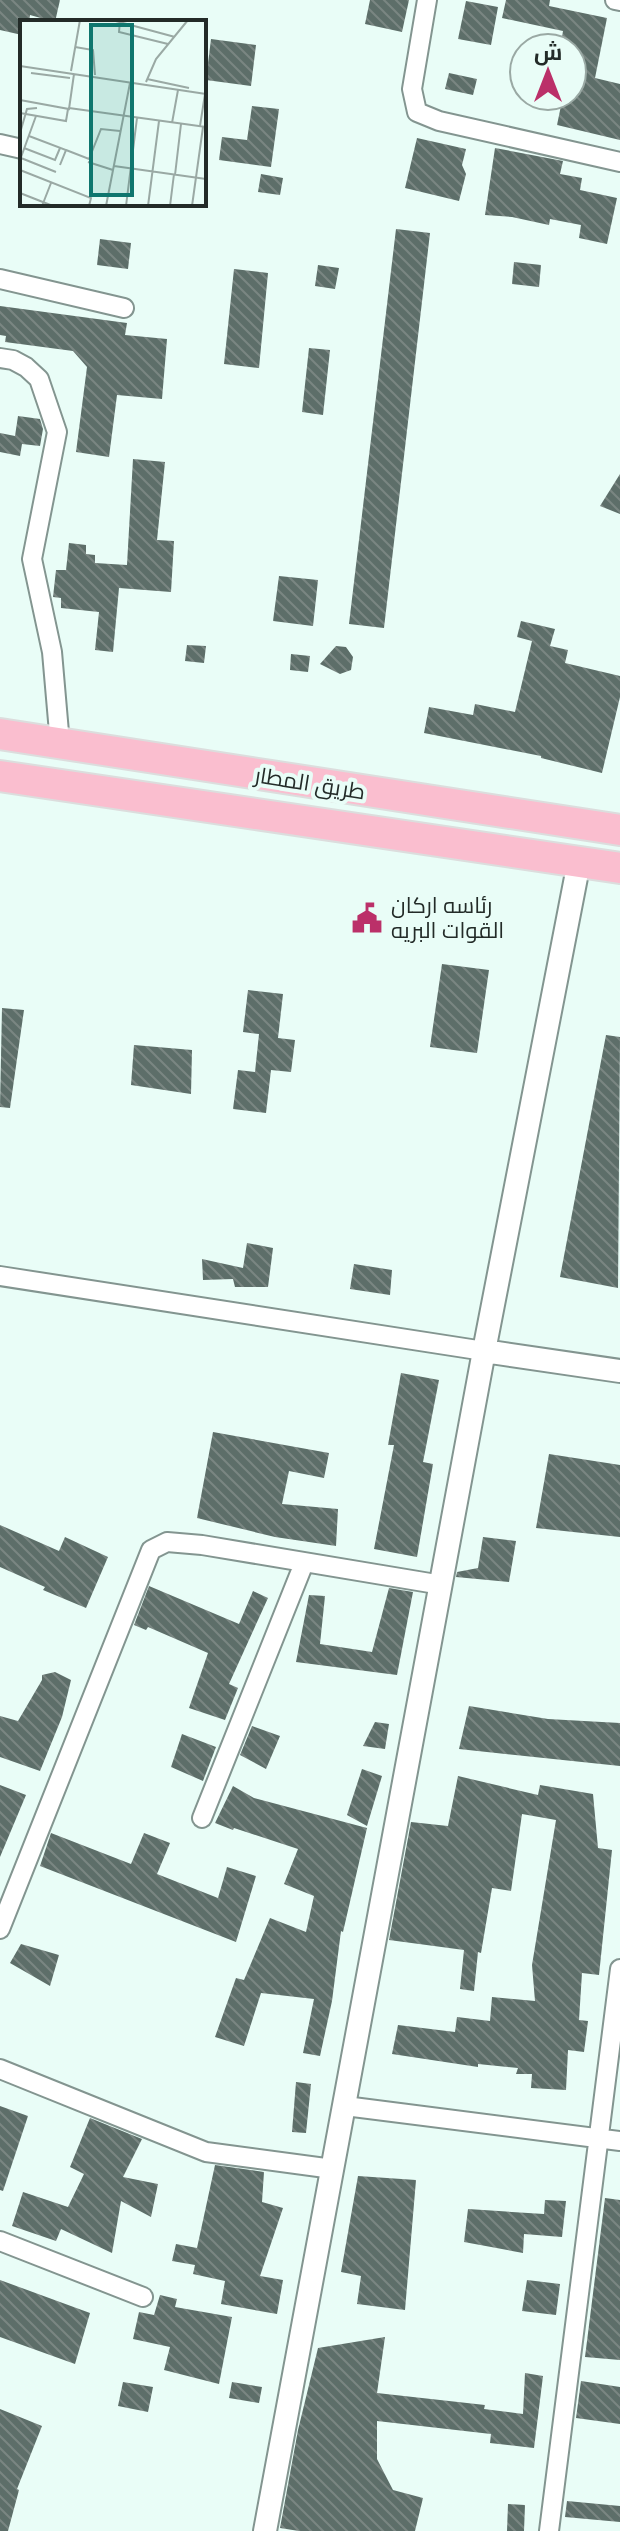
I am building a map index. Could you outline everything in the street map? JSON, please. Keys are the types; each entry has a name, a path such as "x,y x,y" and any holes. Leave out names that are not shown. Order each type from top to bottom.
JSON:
{"highway":[{"name":"طريق المطار","path":"0,734 620,830"},
{"name":"طريق المطار","path":"0,776 620,868"}],"street":[{"path":"427,0 412,89 417,112 439,121 620,162"},
{"path":"0,144 20,149"},
{"path":"0,279 124,308"},
{"path":"0,358 13,360 39,379 57,432 32,559 52,652 60,744"},
{"path":"265,2531 484,1351 579,862"},
{"path":"0,1276 620,1371"},
{"path":"0,1929 6,1896 151,1550 167,1542 442,1585"},
{"path":"202,1818 304,1563"},
{"path":"549,2531 620,1969"},
{"path":"0,2069 206,2152 333,2169"},
{"path":"345,2106 620,2141"},
{"path":"0,2241 143,2297"}],"building":[{"path":"0,0 60,0 55,20 30,15 29,20 20,20 20,35 0,30"},
{"path":"370,0 409,0 402,32 365,24"},
{"path":"506,0 550,0 549,6 607,18 595,78 620,84 620,140 557,125 560,112 588,112 588,32 563,32 502,18"},
{"path":"466,1 498,7 491,45 458,39"},
{"path":"211,39 256,45 251,86 206,80"},
{"path":"449,73 477,79 473,95 445,89"},
{"path":"252,106 279,109 271,167 219,160 222,137 247,140"},
{"path":"417,138 466,149 462,165 466,174 459,201 405,188"},
{"path":"495,148 563,161 560,174 582,178 580,190 617,198 607,244 579,238 581,225 550,219 549,225 485,215"},
{"path":"261,174 283,178 280,195 258,192"},
{"path":"396,229 430,233 384,628 349,624"},
{"path":"100,239 131,243 128,269 97,265"},
{"path":"514,262 541,265 539,287 512,284"},
{"path":"318,265 339,268 335,289 315,286"},
{"path":"234,269 268,273 259,368 224,364"},
{"path":"0,306 127,323 125,335 167,339 162,399 117,395 109,457 76,452 87,367 73,351 5,342 6,336 0,335"},
{"path":"309,348 330,350 323,415 302,412"},
{"path":"18,416 40,419 43,429 40,446 22,444 20,456 0,452 0,433 15,436"},
{"path":"133,459 165,462 157,540 174,541 171,592 119,588 113,652 95,650 99,612 61,608 61,598 53,597 56,570 66,570 69,543 86,545 86,554 95,555 95,563 127,565"},
{"path":"620,474 620,514 600,506"},
{"path":"279,576 318,580 313,626 273,621"},
{"path":"521,621 555,629 550,646 568,650 565,663 620,676 620,697 602,773 541,756 424,733 429,707 473,715 475,704 515,712 532,641 517,637"},
{"path":"187,645 206,646 204,663 185,661"},
{"path":"336,646 346,647 353,657 351,670 340,674 320,664"},
{"path":"291,654 310,656 308,672 290,670"},
{"path":"442,964 489,970 477,1053 430,1047"},
{"path":"248,990 283,994 278,1038 295,1040 291,1072 271,1070 266,1113 233,1109 238,1070 255,1072 259,1034 243,1032"},
{"path":"2,1008 24,1010 10,1108 0,1107"},
{"path":"606,1035 620,1037 618,1288 560,1277"},
{"path":"134,1045 192,1050 191,1094 131,1085"},
{"path":"247,1243 273,1248 268,1287 235,1287 233,1279 203,1280 202,1259 243,1268"},
{"path":"354,1264 392,1270 390,1295 350,1289"},
{"path":"401,1373 439,1380 423,1462 433,1464 417,1557 374,1549 394,1445 388,1445"},
{"path":"213,1432 329,1453 324,1478 289,1471 282,1504 338,1509 336,1546 275,1537 197,1518"},
{"path":"549,1454 620,1465 620,1537 536,1528"},
{"path":"0,1525 59,1551 65,1537 108,1557 86,1608 0,1567"},
{"path":"483,1537 516,1541 509,1582 456,1577 457,1572 478,1568"},
{"path":"149,1586 239,1624 253,1591 268,1598 229,1684 238,1688 225,1720 189,1708 208,1653 148,1627 146,1630 134,1625"},
{"path":"389,1588 413,1592 397,1675 296,1662 309,1595 325,1596 320,1644 372,1652"},
{"path":"55,1672 71,1680 62,1717 40,1771 0,1757 0,1716 18,1721 42,1675"},
{"path":"469,1706 548,1719 620,1723 620,1766 459,1749"},
{"path":"375,1722 389,1724 385,1749 363,1746"},
{"path":"252,1726 280,1736 266,1769 240,1755"},
{"path":"182,1734 216,1747 203,1781 171,1767"},
{"path":"362,1769 382,1776 367,1826 347,1815"},
{"path":"458,1776 538,1795 540,1785 593,1794 598,1848 612,1850 599,1975 582,1973 579,2020 588,2021 584,2052 568,2050 566,2090 531,2088 532,2074 516,2074 518,2068 478,2064 478,2067 392,2054 398,2025 455,2032 457,2017 490,2021 492,1997 535,2001 532,1965 556,1820 522,1814 511,1891 492,1888 481,1953 478,1952 474,1991 460,1989 464,1950 389,1940 411,1822 448,1826"},
{"path":"0,1785 26,1795 0,1857"},
{"path":"233,1786 254,1798 367,1828 341,1931 332,2001 320,2056 303,2053 314,1999 261,1993 244,2046 215,2037 236,1978 244,1980 270,1918 306,1932 314,1896 284,1884 298,1849 215,1823"},
{"path":"51,1833 131,1864 144,1833 170,1843 157,1874 218,1898 227,1867 256,1876 236,1942 40,1866"},
{"path":"21,1944 59,1955 50,1986 10,1963"},
{"path":"296,2082 311,2084 306,2133 292,2132"},
{"path":"0,2106 28,2116 3,2191 0,2190"},
{"path":"90,2118 142,2139 123,2177 158,2184 151,2217 121,2201 112,2253 61,2229 56,2241 12,2226 23,2192 68,2207 84,2174 70,2167"},
{"path":"215,2165 264,2172 262,2202 283,2208 260,2276 283,2280 277,2314 221,2304 225,2281 193,2274 195,2265 172,2261 176,2244 197,2248"},
{"path":"358,2176 416,2180 405,2310 357,2304 361,2276 341,2272"},
{"path":"605,2198 620,2200 620,2360 585,2357"},
{"path":"545,2200 566,2201 562,2237 524,2234 523,2253 464,2242 468,2209 544,2214"},
{"path":"0,2280 90,2313 75,2364 0,2337"},
{"path":"527,2280 560,2284 556,2315 522,2311"},
{"path":"160,2295 177,2299 175,2307 232,2317 219,2384 164,2370 170,2347 133,2339 139,2312 154,2315"},
{"path":"385,2337 377,2393 485,2405 484,2409 523,2414 525,2373 543,2376 534,2448 490,2443 491,2434 377,2421 377,2459 393,2490 423,2498 415,2531 299,2531 280,2528 298,2430 318,2348"},
{"path":"581,2381 620,2387 620,2424 576,2418"},
{"path":"123,2382 153,2387 148,2412 118,2406"},
{"path":"232,2382 262,2387 259,2403 229,2398"},
{"path":"0,2409 42,2426 17,2489 8,2531 0,2531"},
{"path":"567,2501 620,2506 620,2522 565,2517"},
{"path":"508,2504 525,2505 524,2531 507,2531"}],"place":[{"name":"رئاسه اركان القوات البريه","path":"367,918"}]}
